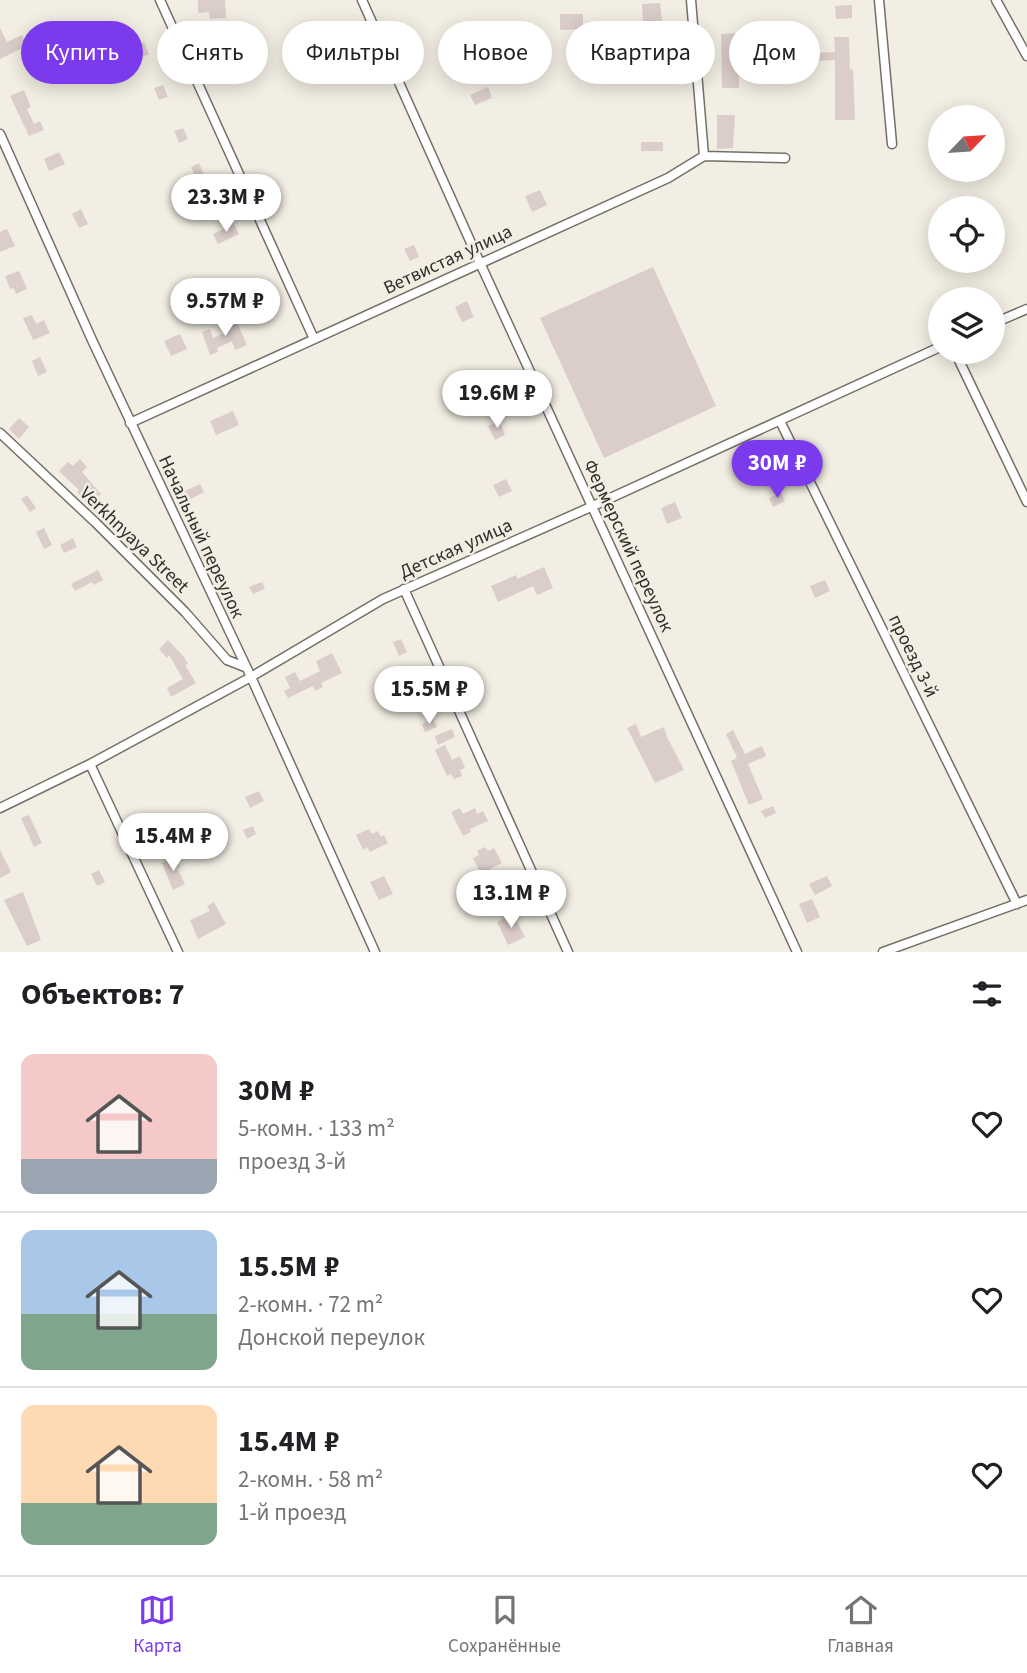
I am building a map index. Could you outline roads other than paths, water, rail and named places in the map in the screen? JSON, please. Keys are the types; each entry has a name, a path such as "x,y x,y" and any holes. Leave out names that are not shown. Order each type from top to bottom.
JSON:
{"street":[{"path":"160,0 314,339"},
{"name":"Фермерский переулок","path":"362,0 797,952"},
{"path":"691,0 704,156 785,158"},
{"path":"879,0 892,144"},
{"path":"996,0 1027,55"},
{"name":"Начальный переулок","path":"0,134 130,423 251,677 375,952"},
{"name":"Ветвистая улица","path":"130,423 668,178 704,156"},
{"path":"1005,318 1027,309"},
{"name":"Детская улица","path":"0,807 90,764 251,677 383,599 928,353"},
{"path":"961,364 1027,502"},
{"name":"проезд 3-й","path":"780,421 1017,904"},
{"name":"Verkhnyaya Street","path":"0,433 96,523 185,612 227,660 245,667"},
{"path":"404,589 568,952"},
{"path":"90,764 178,952"},
{"path":"883,952 1027,900"}]}
